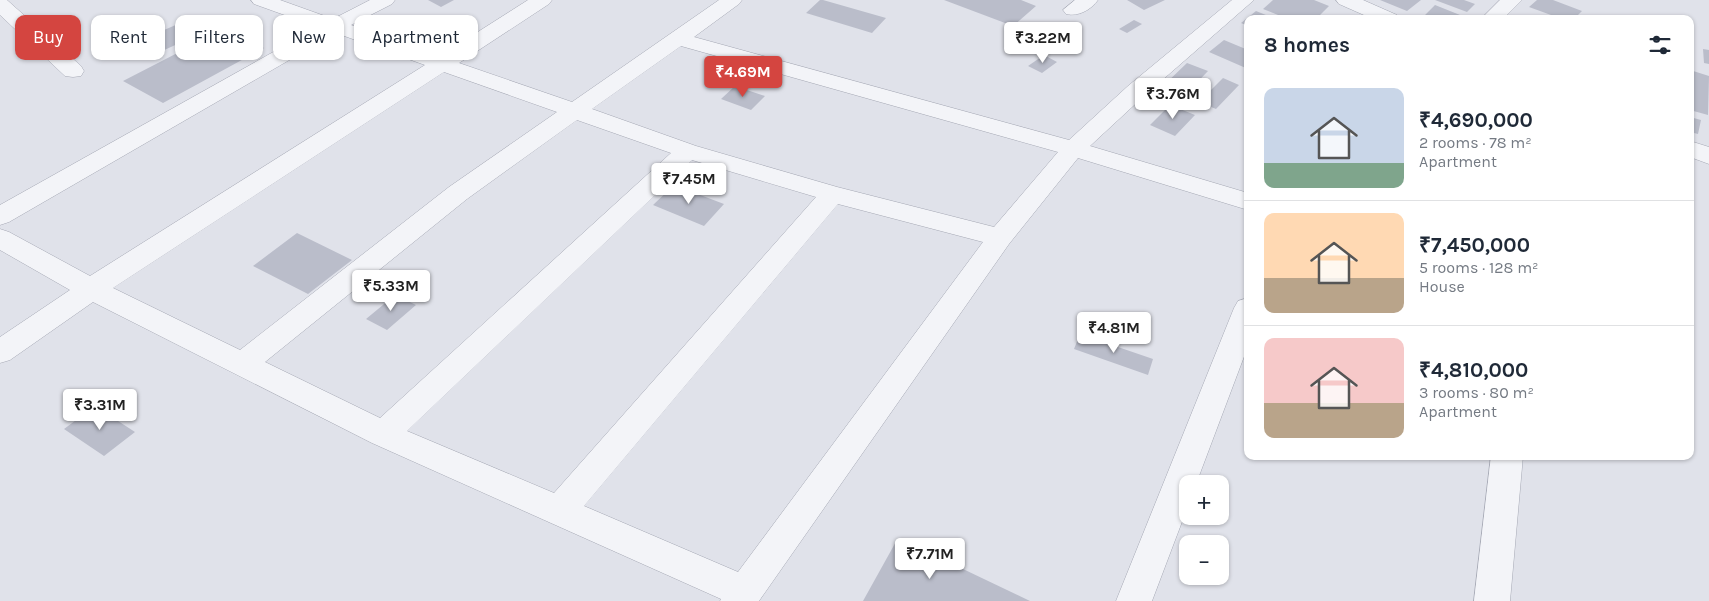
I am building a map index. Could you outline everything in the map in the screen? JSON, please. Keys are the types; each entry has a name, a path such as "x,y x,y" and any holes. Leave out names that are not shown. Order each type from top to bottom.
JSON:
{"street":[{"path":"261,0 303,15"},
{"path":"344,21 385,0"},
{"path":"0,352 91,290 542,0"},
{"path":"243,364 458,193 732,0"},
{"path":"0,238 91,290 383,434 741,596 1000,238 1073,149 1136,91 1244,0"},
{"path":"1495,15 1512,0"},
{"path":"0,4 73,71"},
{"path":"1356,9 1376,15"},
{"path":"344,30 688,151 833,194 1000,238"},
{"path":"676,38 1073,149 1244,201"},
{"path":"0,216 274,60"},
{"path":"1694,150 1709,156"},
{"path":"383,434 688,151"},
{"path":"558,512 833,194"},
{"path":"1134,601 1244,318"},
{"path":"1492,601 1508,460"}],"building":[{"path":"428,0 454,0 441,7"},
{"path":"820,0 886,18 872,33 806,13"},
{"path":"944,0 1021,0 1036,6 1013,26"},
{"path":"1127,0 1165,0 1144,10"},
{"path":"1273,0 1314,0 1329,6 1320,15 1278,15 1263,9"},
{"path":"1380,0 1421,0 1407,11"},
{"path":"1435,0 1464,0 1475,4 1467,12"},
{"path":"1537,0 1553,0 1582,11 1578,15 1551,15 1529,7"},
{"path":"1435,5 1460,15 1425,15"},
{"path":"1256,11 1266,15 1251,15"},
{"path":"1134,20 1142,24 1127,33 1119,29"},
{"path":"175,25 175,45 165,50 165,30"},
{"path":"1224,40 1244,48 1244,67 1209,52"},
{"path":"1703,49 1709,50 1709,64 1704,63"},
{"path":"175,54 175,60 242,60 163,103 123,81"},
{"path":"1044,55 1057,62 1042,73 1028,66"},
{"path":"1187,63 1208,71 1186,94 1164,85"},
{"path":"1694,71 1709,76 1708,115 1694,111"},
{"path":"1223,78 1239,85 1216,109 1199,102"},
{"path":"735,86 765,96 751,110 721,99"},
{"path":"1170,105 1195,115 1175,136 1150,125"},
{"path":"1694,118 1701,120 1698,134 1694,133"},
{"path":"674,185 724,204 704,226 653,205"},
{"path":"297,233 352,260 308,294 253,266"},
{"path":"395,295 416,305 387,330 366,319"},
{"path":"1080,334 1153,359 1148,375 1074,349"},
{"path":"95,406 135,432 104,456 64,429"},
{"path":"898,538 1030,601 863,601"}]}
